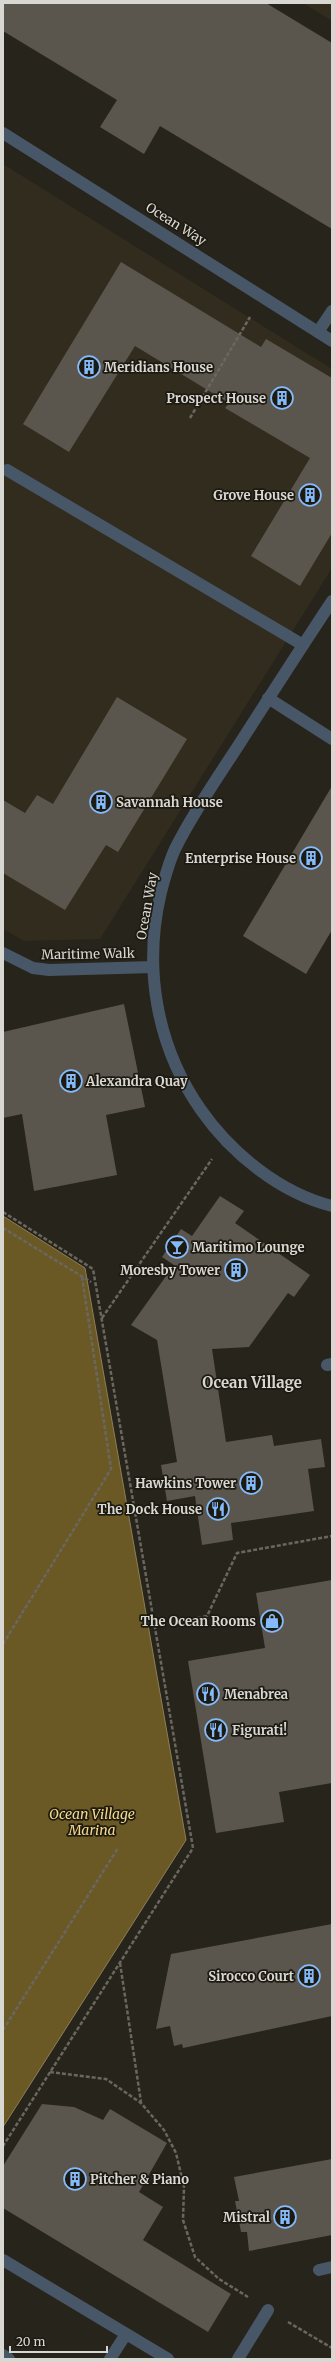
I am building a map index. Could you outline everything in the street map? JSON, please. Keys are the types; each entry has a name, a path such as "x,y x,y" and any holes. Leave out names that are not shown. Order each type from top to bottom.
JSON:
{"street":[{"name":"Ocean Way","path":"3,133 332,341"},
{"path":"318,332 332,311"},
{"path":"7,470 303,645"},
{"name":"Ocean Way","path":"332,601 268,698 175,848 166,872 155,925 153,967 158,1014 171,1057 195,1101 225,1140 267,1174 288,1187 332,1206"},
{"path":"268,698 332,739"},
{"name":"Maritime Walk","path":"3,952 33,968 49,970 153,967"},
{"path":"3,2260 168,2359"},
{"path":"319,2270 332,2267"},
{"path":"238,2359 268,2310"},
{"path":"110,2359 126,2334"},
{"path":"3,2355 9,2359"}],"path":[{"path":"190,418 263,296"},
{"path":"101,1318 225,1140"},
{"path":"3,1212 93,1269 193,1848 3,2146"},
{"path":"3,1228 90,1282"},
{"path":"3,1644 111,1469 82,1277"},
{"path":"168,1624 207,1616 237,1553 332,1536"},
{"path":"3,2030 118,1848"},
{"path":"120,1962 141,2102"},
{"path":"50,2072 106,2079 141,2102 164,2130 176,2153 184,2187 183,2220 195,2257 219,2279 332,2348"}],"shaded area":[{"path":"303,3 332,3 332,21"},
{"path":"3,164 332,369 332,568 100,939 24,941 3,929"}],"water":[{"name":"Ocean Village Marina","path":"3,1216 85,1268 186,1840 3,2127"}],"building":[{"path":"3,3 266,3 332,43 332,229 160,126 144,154 100,127 117,100 3,31"},
{"path":"121,262 261,347 266,339 332,378 332,533 300,586 251,556 310,458 225,408 229,403 135,346 69,452 23,424"},
{"name":"Savannah House","path":"117,697 187,739 118,852 106,845 65,910 3,873 3,800 25,813 37,795 53,804"},
{"name":"Enterprise House","path":"332,786 332,930 306,974 243,936"},
{"name":"Alexandra Quay","path":"124,1004 145,1107 106,1115 117,1175 34,1191 22,1114 3,1118 3,1032"},
{"path":"220,1196 244,1211 235,1223 310,1275 294,1297 288,1293 249,1347 212,1349 226,1442 272,1435 274,1446 321,1439 325,1467 308,1469 314,1511 231,1523 233,1540 202,1545 195,1496 167,1501 161,1465 177,1462 157,1340 131,1325 174,1265 162,1257 181,1229 192,1236"},
{"path":"332,1580 332,1783 279,1792 284,1822 216,1833 188,1661 265,1648 256,1593"},
{"path":"332,1924 332,2016 183,2048 182,2044 174,2046 170,2026 156,2029 171,1954"},
{"name":"Pitcher & Piano","path":"42,2104 74,2107 103,2120 110,2109 167,2143 139,2192 163,2207 143,2240 231,2294 208,2332 3,2208 3,2166"},
{"name":"Mistral","path":"332,2159 332,2235 249,2251 247,2232 241,2232 235,2201 239,2201 234,2177"}],"place":[{"name":"Meridians House","path":"89,367"},
{"name":"Prospect House","path":"282,398"},
{"name":"Grove House","path":"310,495"},
{"name":"Savannah House","path":"101,802"},
{"name":"Enterprise House","path":"311,858"},
{"name":"Alexandra Quay","path":"71,1081"},
{"name":"Maritimo Lounge","path":"177,1247"},
{"name":"Moresby Tower","path":"236,1270"},
{"name":"Hawkins Tower","path":"251,1483"},
{"name":"The Dock House","path":"218,1509"},
{"name":"The Ocean Rooms","path":"272,1621"},
{"name":"Menabrea","path":"208,1694"},
{"name":"Figurati!","path":"216,1730"},
{"name":"Sirocco Court","path":"309,1976"},
{"name":"Pitcher & Piano","path":"75,2179"},
{"name":"Mistral","path":"285,2217"}],"district":[{"name":"Ocean Village","path":"252,1382"}]}
